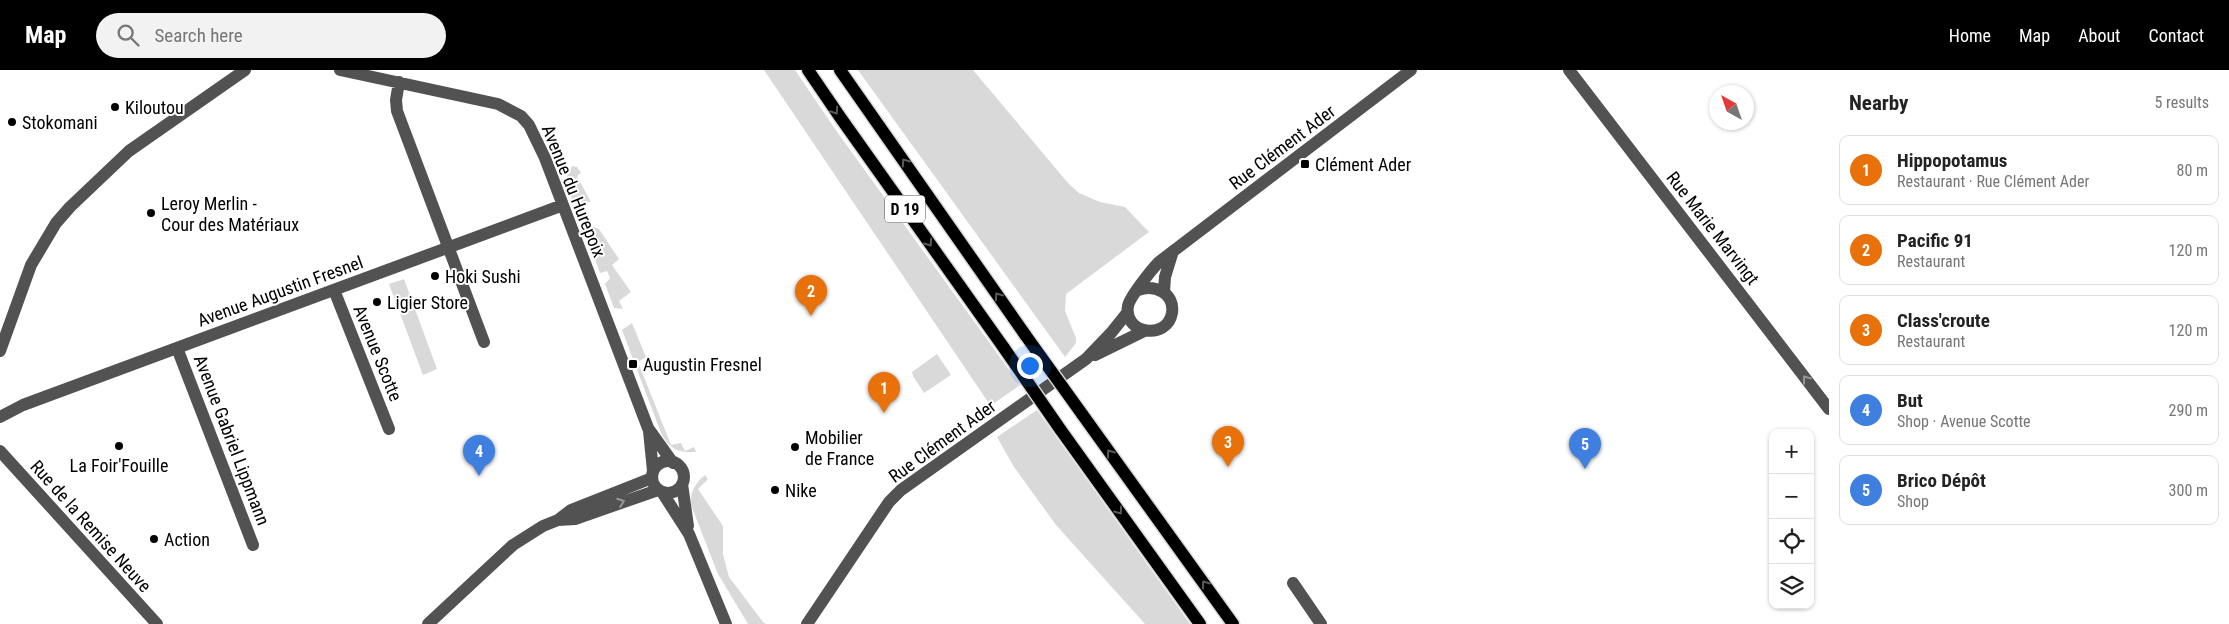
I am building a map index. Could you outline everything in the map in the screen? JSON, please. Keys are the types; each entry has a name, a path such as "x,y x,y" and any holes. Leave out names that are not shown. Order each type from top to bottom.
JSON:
{"main road":[{"name":"D 19","path":"808,70 1060,429 1200,624"},
{"name":"D 19","path":"840,70 1026,336 1233,624"}],"street":[{"path":"0,351 31,265 56,223 76,201 129,151 245,70"},
{"name":"Avenue du Hurepoix","path":"340,70 486,100 521,116 534,133 648,428 653,474"},
{"name":"Rue Clément Ader","path":"1086,359 1128,313 1129,300 1151,271 1174,251 1411,70"},
{"name":"Rue Marie Marvingt","path":"1569,70 1829,409"},
{"path":"399,82 396,100 397,111 484,342"},
{"name":"Avenue Augustin Fresnel","path":"3,413 563,205"},
{"name":"Rue Clément Ader","path":"807,624 890,502 901,490 1086,359 1144,331 1160,329 1170,320 1172,306 1164,292 1165,277 1174,251"},
{"path":"1138,290 1151,287 1164,292"},
{"name":"Avenue Scotte","path":"334,290 389,429"},
{"path":"1128,313 1133,324 1144,331"},
{"name":"Avenue Gabriel Lippmann","path":"177,348 253,545"},
{"name":"Avenue du Hurepoix","path":"648,428 673,462"},
{"name":"Rue de la Remise Neuve","path":"0,451 157,624"},
{"path":"428,624 513,545 527,535 558,520 570,510 653,474 661,463 673,462 682,472 689,534"},
{"path":"653,474 660,491 689,534 725,620 732,624"},
{"path":"558,520 575,519 660,491 673,492 682,484"},
{"path":"1293,583 1321,624"}],"shaded area":[{"path":"764,70 795,70 835,129 1020,385 993,404 988,402"},
{"path":"858,70 973,70 1068,183 1079,193 1100,202 1125,207 1149,232 1066,294 1065,311 1076,338 1076,343 1065,357"},
{"path":"572,166 577,167 581,173 577,176 591,202 573,202 565,180"},
{"path":"581,221 599,229 619,259 612,265 631,292 619,301 623,309 614,308 605,284 610,278 607,271 600,273"},
{"path":"404,279 437,369 423,375 389,284"},
{"path":"632,323 646,357 638,362 671,445 681,443 685,451 694,447 696,452 684,452 675,449 667,443 661,433 622,330"},
{"path":"937,354 951,375 924,393 912,372"},
{"path":"1037,410 1190,624 1145,624 1056,525 1014,467 997,437"},
{"path":"705,475 708,479 698,489 723,526 723,554 729,577 766,624 748,624 718,574 691,505 691,496 694,488"}],"place":[{"name":"Kiloutou","path":"115,107"},
{"name":"Stokomani","path":"12,122"},
{"name":"Clément Ader","path":"1305,164"},
{"name":"Leroy Merlin - Cour des Matériaux","path":"151,213"},
{"name":"Hoki Sushi","path":"435,276"},
{"name":"Ligier Store","path":"377,302"},
{"name":"Pacific 91","path":"811,316"},
{"name":"Augustin Fresnel","path":"633,364"},
{"name":"Hippopotamus","path":"884,413"},
{"name":"La Foir'Fouille","path":"119,446"},
{"name":"Mobilier de France","path":"795,447"},
{"name":"Class'croute","path":"1228,467"},
{"name":"Brico Dépôt","path":"1585,469"},
{"name":"But","path":"479,476"},
{"name":"Nike","path":"775,490"},
{"name":"Action","path":"154,539"}]}
